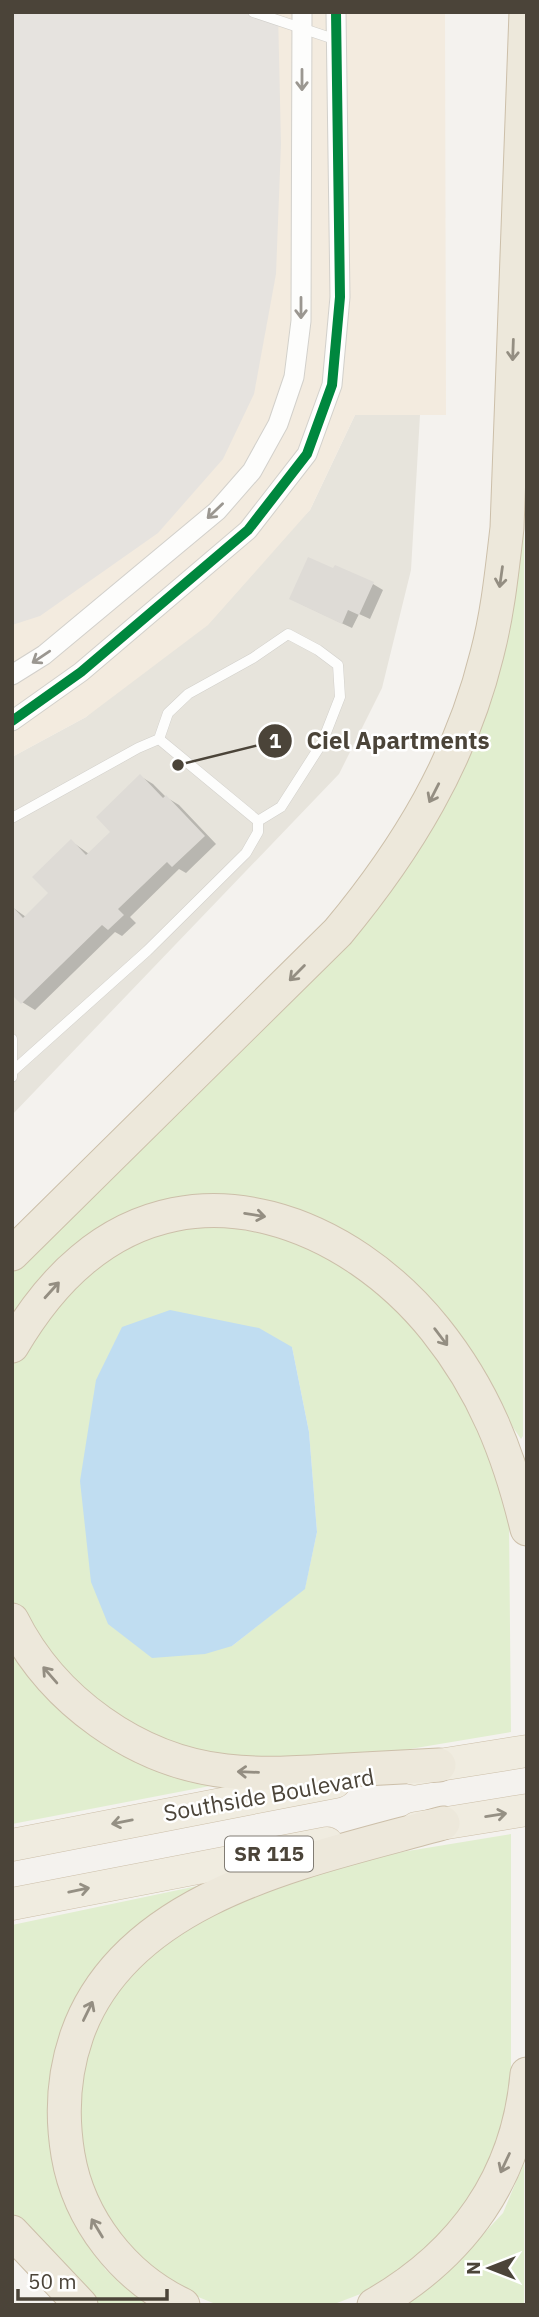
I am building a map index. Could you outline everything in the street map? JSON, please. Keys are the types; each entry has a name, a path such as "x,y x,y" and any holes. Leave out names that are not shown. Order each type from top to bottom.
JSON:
{"highway":[{"path":"12,1254 338,932 407,842 429,803 457,741 487,654 496,612 507,527 526,12"},
{"path":"12,1346 41,1302 60,1281 83,1259 131,1230 156,1220 207,1212 235,1212 292,1223 349,1251 372,1268 435,1329 473,1383 487,1409 508,1460 527,1529"},
{"path":"12,1620 46,1672 83,1709 123,1737 173,1760 226,1772 282,1773 439,1765"},
{"name":"Southside Boulevard","path":"12,1844 294,1789 527,1751"},
{"name":"SR 115","path":"12,1905 226,1861 527,1810"},
{"path":"183,2305 142,2280 111,2249 87,2209 70,2168 63,2120 64,2096 72,2049 91,2003 125,1957 148,1938 200,1904 229,1890 299,1864 443,1823"},
{"path":"374,2305 414,2281 431,2266 479,2212 516,2139 524,2105 527,2074"},
{"path":"12,2232 81,2305"}],"street":[{"path":"12,721 82,672 248,530 307,454 332,385 340,297 336,12"},
{"path":"12,675 44,655 217,511 253,471 278,424 294,377 302,321 302,20"}],"lane":[{"path":"253,12 302,20 337,40"},
{"path":"12,818 159,739 168,713 188,694 253,658 288,634 318,650 338,665 340,697 322,743 281,807 258,821"},
{"path":"159,739 258,821"},
{"path":"13,1073 147,951 237,863 258,832 258,821"},
{"path":"12,1039 13,1073"}],"shaded area":[{"path":"12,12 445,12 446,415 355,415 310,510 208,625 86,717 12,757"},
{"path":"12,12 278,12 281,144 276,274 254,394 223,459 158,533 40,616 12,625"},
{"path":"355,415 420,415 411,570 382,688 339,774 12,1115 12,757 86,717 310,510"}],"green space":[{"path":"524,513 523,1436 521,1439 475,1373 356,1251 159,1214 12,1333 12,1267 416,840"},
{"path":"210,1222 292,1237 375,1287 453,1372 501,1477 509,1524 511,1732 332,1762 256,1765 143,1738 39,1650 12,1602 12,1368 64,1291 142,1238","holes":["292,1347 309,1432 317,1532 305,1588 232,1646"]},
{"path":"12,1640 204,1782 210,1786 12,1824"},
{"path":"511,1834 511,2080 500,2143 453,2225 424,2254 363,2293 337,2303 218,2305 186,2292 122,2245 79,2163 82,2051 125,1976 198,1915 347,1861"},
{"path":"202,1885 71,2025 92,2240 105,2269 147,2305 91,2305 12,2224 12,1925"},
{"path":"524,2163 524,2305 404,2305 476,2242 503,2213"}],"water":[{"path":"170,1310 259,1328 292,1347 309,1432 317,1532 305,1589 232,1646 205,1654 152,1658 108,1624 91,1582 80,1481 96,1380 122,1327"}],"building":[{"path":"308,557 374,582 359,615 348,610 342,624 289,599"},
{"path":"140,774 163,798 166,795 205,836 172,867 167,862 118,909 124,915 108,930 102,925 21,1004 12,995 12,906 23,918 48,893 32,877 71,839 86,855 110,832 96,817"}],"cycle path":[{"path":"12,721 81,672 248,530 307,454 332,385 340,297 336,12"}],"place":[{"name":"Ciel Apartments","path":"178,765"}]}
